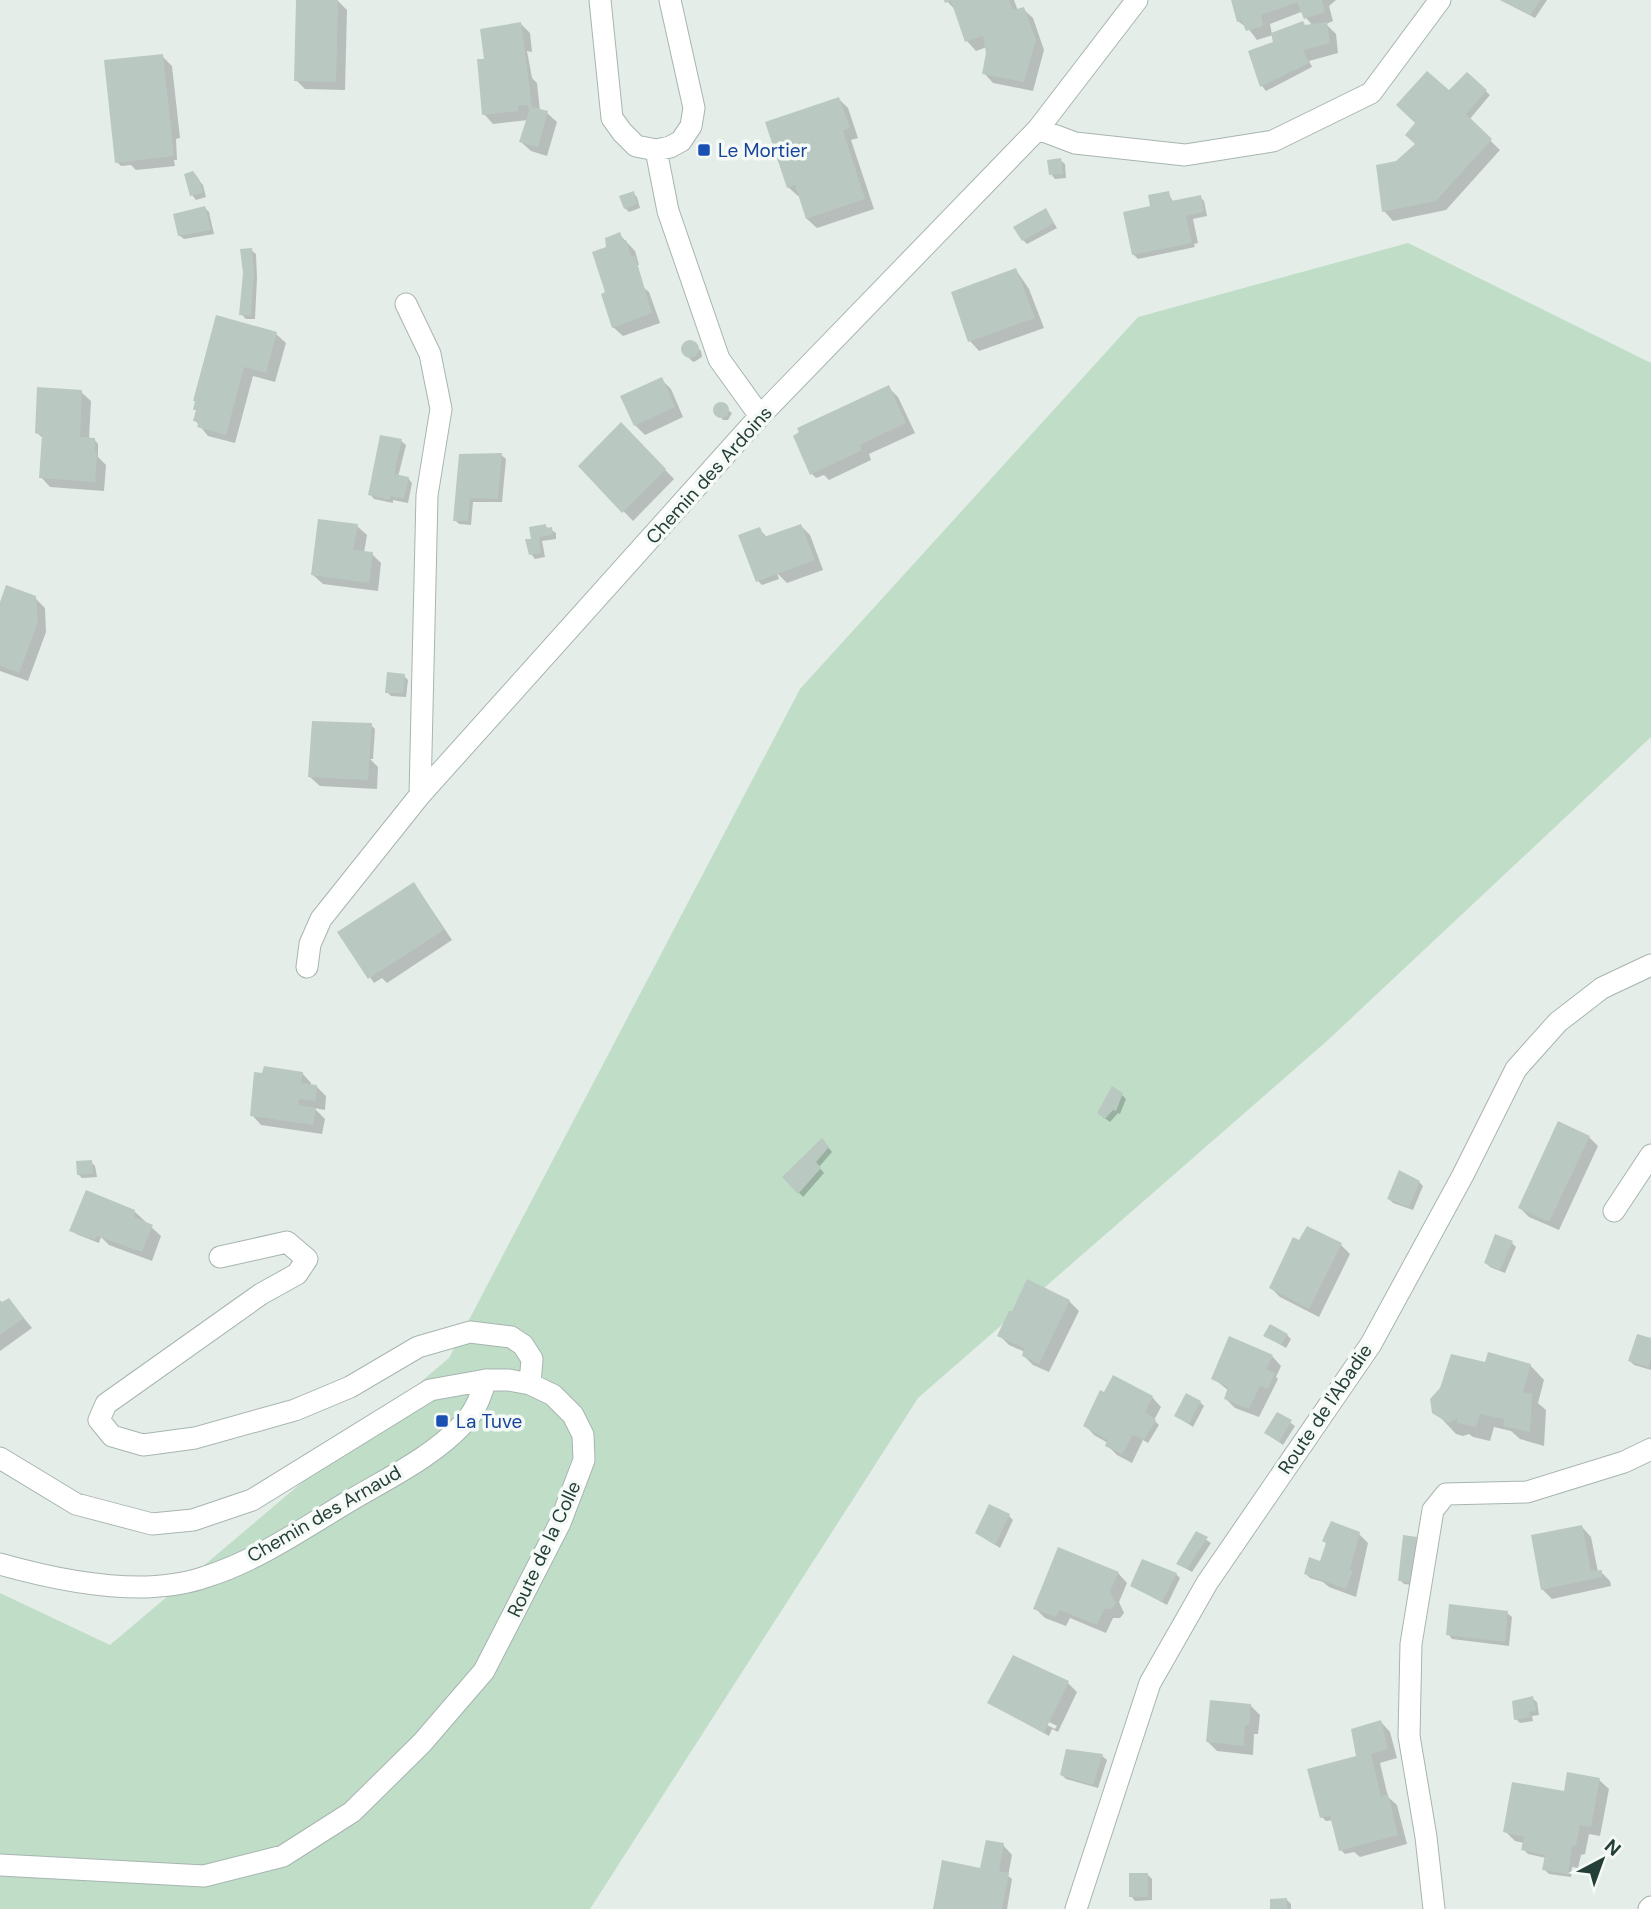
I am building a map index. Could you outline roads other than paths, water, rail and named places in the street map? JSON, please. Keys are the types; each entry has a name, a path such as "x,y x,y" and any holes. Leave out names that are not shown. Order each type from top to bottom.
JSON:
{"street":[{"path":"600,0 612,118 636,146 656,150 681,141 691,126 694,108 670,0"},
{"name":"Chemin des Ardoins","path":"307,967 310,944 321,919 420,795 761,416 1038,130 1138,0"},
{"path":"1038,130 1075,143 1185,155 1273,141 1371,93 1440,0"},
{"path":"656,150 668,211 719,359 761,416"},
{"path":"406,304 430,354 441,409 428,495 420,795"},
{"name":"Route de l'Abadie","path":"1076,1909 1150,1683 1207,1583 1371,1344 1463,1175 1516,1069 1558,1022 1602,988 1651,965"},
{"path":"1614,1211 1651,1155"},
{"path":"220,1257 287,1242 307,1259 297,1274 230,1315 106,1404 99,1420 112,1436 143,1445 195,1438 295,1410 350,1387 418,1347 470,1332 511,1338 523,1345 532,1359 530,1384"},
{"name":"Route de la Colle","path":"0,1458 76,1504 152,1524 193,1520 252,1500 430,1390 486,1380 509,1380 530,1384 553,1395 573,1415 583,1435 584,1460 564,1513 484,1671 422,1743 352,1812 283,1856 204,1876 0,1865"},
{"name":"Chemin des Arnaud","path":"0,1564 92,1583 148,1587 204,1578 267,1549 447,1440 472,1412 486,1380"},
{"path":"1434,1909 1426,1838 1409,1736 1411,1644 1433,1510 1446,1494 1527,1492 1624,1462 1651,1449"}],"place":[{"name":"Le Mortier","path":"704,150"},
{"name":"La Tuve","path":"442,1421"}]}
